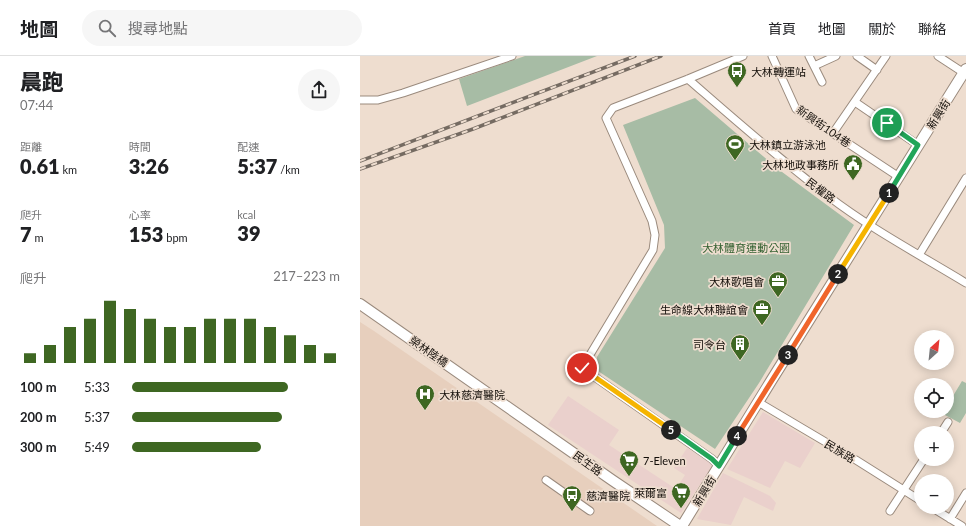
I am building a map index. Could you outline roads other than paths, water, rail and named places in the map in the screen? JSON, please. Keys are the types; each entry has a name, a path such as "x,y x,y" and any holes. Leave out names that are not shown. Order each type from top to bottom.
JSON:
{"main road":[{"name":"新興街","path":"681,526 965,72"},
{"name":"榮林陸橋","path":"360,304 498,399"},
{"name":"民生路","path":"498,399 612,480 681,526"}],"street":[{"path":"360,100 378,100 403,93 512,56"},
{"path":"719,466 712,459 582,368 653,250 655,235 652,221 606,118 613,108 743,56"},
{"name":"新興街104巷","path":"772,56 796,108 899,177"},
{"path":"809,56 822,82"},
{"path":"814,66 836,56"},
{"path":"857,56 877,70"},
{"path":"833,133 886,56"},
{"path":"938,56 965,72"},
{"name":"民權路","path":"688,79 767,148 828,196 919,255 966,283"},
{"path":"855,102 918,145"},
{"path":"919,255 966,178"},
{"name":"民族路","path":"758,402 856,460 914,497"},
{"path":"945,426 948,422"},
{"path":"890,511 920,466"},
{"path":"546,480 590,511"},
{"path":"950,518 966,493"},
{"path":"943,514 962,526"}],"railway":[{"path":"360,161 635,56"},
{"path":"360,169 473,129 661,56"}],"place":[{"name":"大林轉運站","path":"737,88"},
{"name":"大林鎮立游泳池","path":"735,161"},
{"name":"大林地政事務所","path":"853,181"},
{"name":"大林歌唱會","path":"778,298"},
{"name":"生命線大林聯誼會","path":"762,326"},
{"name":"司令台","path":"740,361"},
{"name":"大林慈濟醫院","path":"425,411"},
{"name":"7-Eleven","path":"629,477"},
{"name":"萊爾富","path":"681,509"},
{"name":"慈濟醫院","path":"572,512"}],"park label":[{"name":"大林體育運動公園","path":"746,247"}]}
